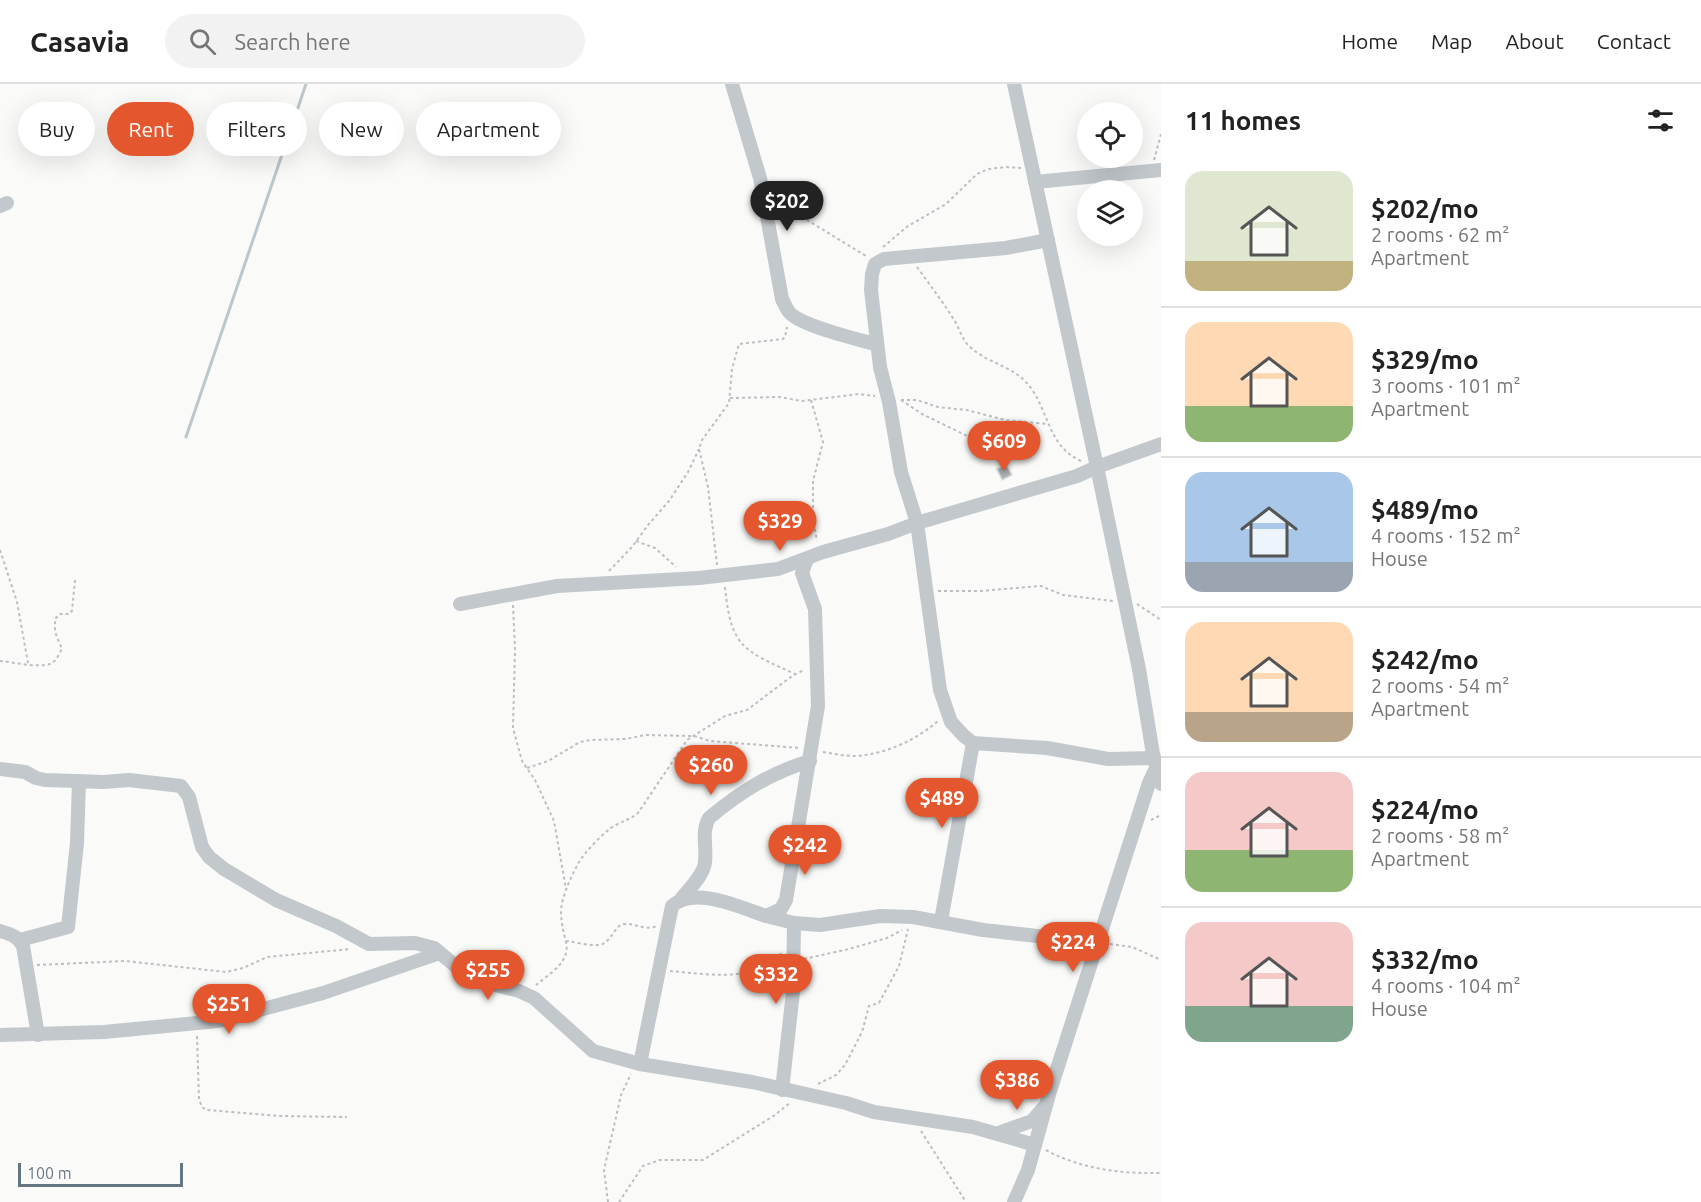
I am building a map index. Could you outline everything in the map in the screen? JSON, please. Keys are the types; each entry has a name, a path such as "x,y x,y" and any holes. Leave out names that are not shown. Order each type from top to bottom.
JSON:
{"street":[{"path":"732,84 762,190 782,299 789,312 798,320 877,345"},
{"path":"1014,84 1097,467 1161,784"},
{"path":"1034,177 1156,170"},
{"path":"1048,240 1006,248 885,259 875,264 872,274 871,290 877,345 891,395 896,451 917,523 940,690 947,713 956,728 973,743 1047,748 1108,759 1157,761"},
{"path":"460,603 557,586 695,578 778,569 917,523 1077,476 1161,444"},
{"path":"766,916 781,909 786,900 818,706 815,609 802,573 814,556"},
{"path":"941,921 973,743"},
{"path":"640,1064 668,917 672,906 681,899 704,867 705,824 709,818 760,780 811,755"},
{"path":"1014,1202 1028,1170 1047,1103 1157,761"},
{"path":"0,769 25,772 40,779 104,783 129,780 181,786 189,797 202,847 209,857 224,869 276,900 336,926 369,944 422,944 434,948 464,973 477,980 525,994 550,1011 593,1051 640,1064 752,1082 846,1103 874,1112 973,1127 1035,1145"},
{"path":"20,940 68,927 77,843 79,781"},
{"path":"681,899 700,897 718,900 766,916 820,925 880,916 941,921 983,930 1073,940 1098,946"},
{"path":"782,1089 794,992 794,922"},
{"path":"0,931 20,940 23,946 38,1035"},
{"path":"0,1035 104,1032 197,1024 240,1017 323,993 440,953"},
{"path":"998,1133 1032,1121 1047,1103"}],"path":[{"path":"1156,170 1161,134"},
{"path":"881,249 908,226 946,204 977,174 988,169 1006,167 1020,168 1034,177"},
{"path":"762,190 778,203 858,251 875,264"},
{"path":"910,256 948,310 969,346 983,357 1004,366 1023,380 1033,391 1056,441 1067,453 1097,467"},
{"path":"599,584 669,501 688,472 702,440 724,412 730,398 732,369 739,344 785,337 789,312"},
{"path":"730,398 779,397 797,401 859,394 891,395 1005,420 1048,424"},
{"path":"891,395 922,414 988,446 1001,465"},
{"path":"811,400 823,442 813,481 814,556"},
{"path":"699,449 708,487 729,619 741,644 750,653 795,674"},
{"path":"636,541 655,548 671,564 695,578"},
{"path":"0,550 17,602 29,664"},
{"path":"0,571 7,571"},
{"path":"0,661 50,664 61,652 55,632 55,619 57,615 69,614 72,611 75,580"},
{"path":"927,591 980,591 1041,586 1076,598 1139,604 1161,620"},
{"path":"512,593 515,649 513,728 522,761 554,820 566,889"},
{"path":"525,994 560,965 566,949 561,909 566,889 586,850 610,829 632,819 638,813 687,740 725,716 747,710 795,674 818,664"},
{"path":"527,768 548,761 580,742 626,739 645,735 693,736 710,741 811,755 855,756 890,748 922,733 947,713"},
{"path":"566,941 600,945 609,940 619,926 624,924 656,927 668,917"},
{"path":"659,971 745,973 794,954 839,952 887,938 900,931 911,920"},
{"path":"619,1202 643,1166 660,1160 703,1160 817,1085 836,1075 845,1065 862,1032 869,1006 877,1004 882,999 899,966 911,920"},
{"path":"26,965 125,961 226,972 243,968 267,957 349,950 369,944"},
{"path":"1098,946 1121,944 1132,946 1161,960"},
{"path":"763,966 776,966 794,954"},
{"path":"197,1024 199,1099 206,1110 280,1116 347,1117"},
{"path":"608,1202 604,1170 621,1095 640,1064"},
{"path":"913,1118 966,1202"},
{"path":"1035,1145 1074,1164 1122,1172 1161,1173"}],"building":[{"path":"1006,464 1012,475 1002,480 997,469"}],"waterway":[{"path":"186,437 306,84"}]}
